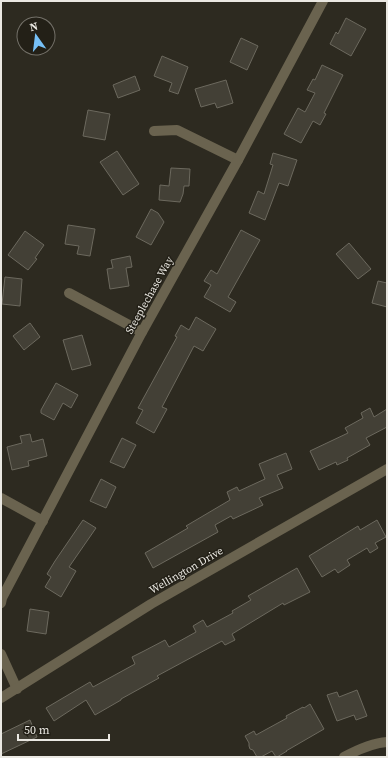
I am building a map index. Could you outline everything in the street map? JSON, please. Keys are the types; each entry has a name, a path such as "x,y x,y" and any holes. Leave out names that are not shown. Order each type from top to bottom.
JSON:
{"street":[{"name":"Steeplechase Way","path":"1,603 2,598 142,332 238,160 323,1"},
{"path":"154,131 177,130 238,160"},
{"path":"69,293 142,332"},
{"name":"Wellington Drive","path":"1,698 151,604 387,469"},
{"path":"1,498 43,521"},
{"path":"1,654 16,689"},
{"path":"344,757 370,746 387,742"}],"building":[{"path":"346,18 366,29 351,56 330,44 336,32 338,34"},
{"path":"241,38 258,46 247,70 230,62"},
{"path":"162,56 188,67 178,94 169,91 172,83 154,76"},
{"path":"322,65 343,75 324,113 326,114 320,125 313,121 301,143 284,134 298,108 305,112 315,93 307,90 313,79 315,80"},
{"path":"135,76 140,90 118,98 113,85"},
{"path":"226,80 233,103 217,108 215,103 201,107 195,89"},
{"path":"88,110 110,114 105,140 83,136"},
{"path":"117,151 139,184 123,195 100,162"},
{"path":"273,153 297,160 288,186 279,183 265,220 249,213 258,191 264,194 273,165 270,164"},
{"path":"171,168 190,169 189,186 184,186 180,202 159,200 160,185 169,186"},
{"path":"151,209 158,213 164,222 151,245 136,237"},
{"path":"68,225 95,229 90,256 77,254 79,246 65,244"},
{"path":"241,230 260,240 228,297 236,302 230,312 204,297 211,285 204,281 211,270 217,274"},
{"path":"25,231 44,245 35,258 37,259 28,270 8,255"},
{"path":"349,243 371,269 358,279 336,254"},
{"path":"130,256 132,267 126,268 129,286 110,289 107,269 113,268 111,260"},
{"path":"5,277 22,279 20,306 2,304"},
{"path":"378,281 387,283 387,307 372,303"},
{"path":"196,317 216,329 203,351 194,346 162,407 167,409 154,433 136,423 143,410 138,408 177,337 175,336 181,325 189,330"},
{"path":"30,323 40,337 24,350 13,336"},
{"path":"82,335 91,365 72,370 63,340"},
{"path":"56,383 78,395 71,408 63,403 54,420 41,413 41,410"},
{"path":"370,408 374,417 387,409 387,427 366,438 370,445 347,458 348,460 337,465 336,462 319,470 310,451 348,433 345,428 363,418 361,413"},
{"path":"30,434 32,442 43,439 47,456 28,461 29,466 12,470 7,447 22,443 20,436"},
{"path":"122,438 136,445 124,468 110,462"},
{"path":"286,453 292,469 277,475 283,488 259,498 263,505 233,519 231,516 215,525 218,532 153,568 145,553 188,528 186,526 230,500 227,492 237,487 239,491 265,479 259,464"},
{"path":"101,479 116,487 106,508 90,501"},
{"path":"83,520 96,528 69,567 76,571 61,597 45,587 51,577 47,574"},
{"path":"377,520 386,537 375,543 378,548 370,553 367,548 347,560 350,565 338,573 335,569 322,577 309,556 358,526 360,530"},
{"path":"297,568 310,592 284,605 283,603 232,634 235,640 225,645 222,641 157,676 159,678 95,715 86,700 54,721 46,708 90,682 93,687 135,664 132,657 165,640 169,647 196,632 193,626 203,620 207,627 233,613 232,611 251,600 248,596"},
{"path":"30,609 49,612 46,634 27,631"},
{"path":"357,690 367,716 356,720 354,715 337,721 327,695 337,692 339,697"},
{"path":"310,704 324,729 277,757 272,751 261,757 257,757 253,750 250,749 249,743 245,736 254,731 256,735 287,718 286,716"},
{"path":"30,720 37,737 1,754 1,734"}]}
